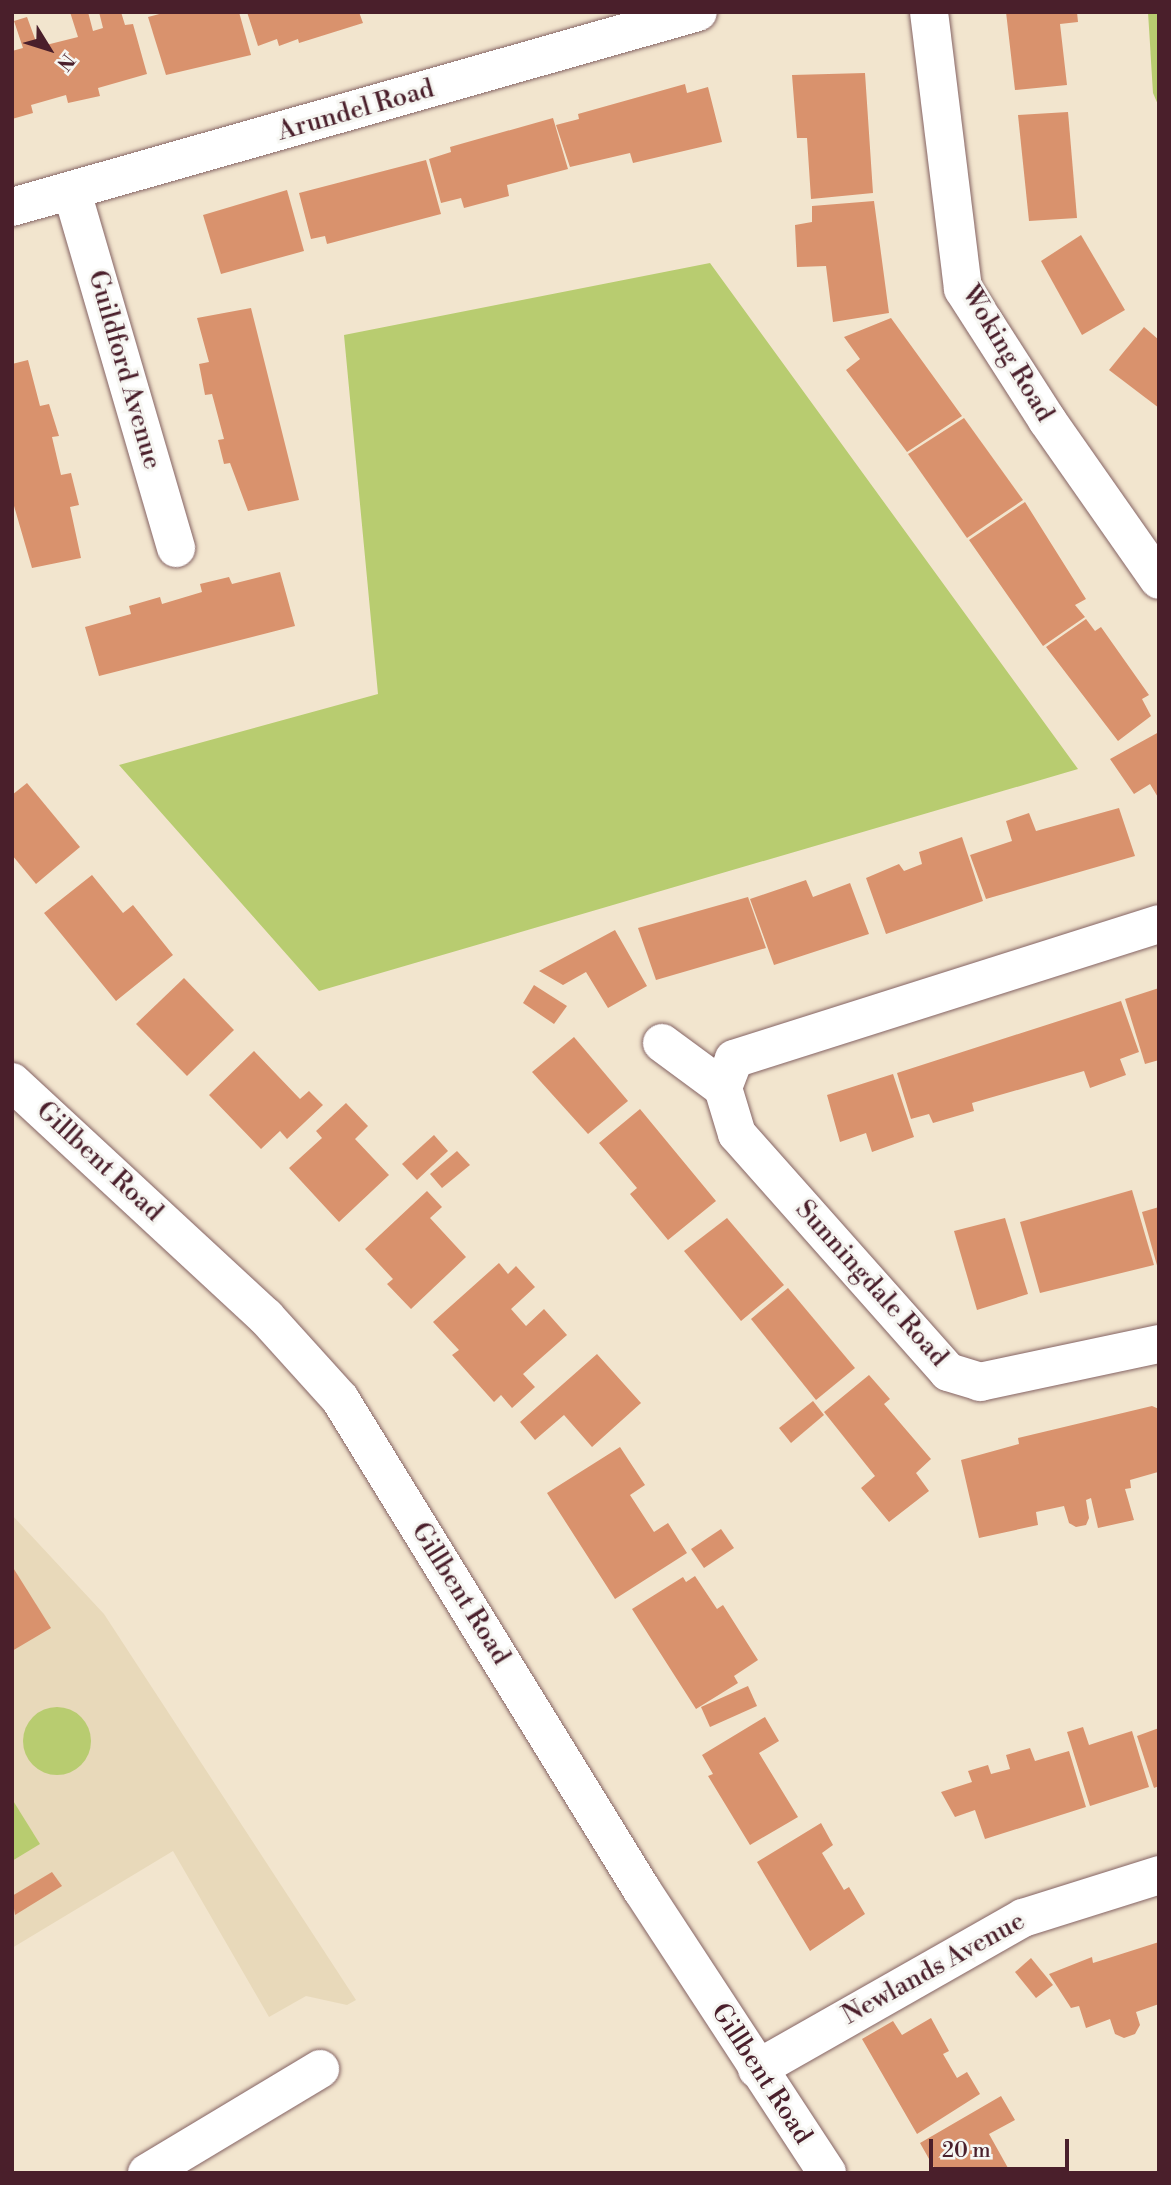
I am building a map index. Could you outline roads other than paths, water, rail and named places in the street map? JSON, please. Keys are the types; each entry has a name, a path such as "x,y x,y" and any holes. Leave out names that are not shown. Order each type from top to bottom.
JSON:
{"street":[{"name":"Arundel Road","path":"12,207 698,12"},
{"name":"Woking Road","path":"929,12 962,289 1148,546 1159,580"},
{"name":"Guildford Avenue","path":"72,192 176,548"},
{"path":"662,1043 723,1088 734,1059 1159,924"},
{"name":"Gillbent Road","path":"12,1082 266,1317 340,1399 757,2069 827,2173"},
{"name":"Sunningdale Road","path":"723,1088 737,1134 948,1372 980,1382 1159,1343"},
{"name":"Newlands Avenue","path":"757,2069 1023,1918 1159,1875"},
{"path":"147,2173 320,2069"}]}
